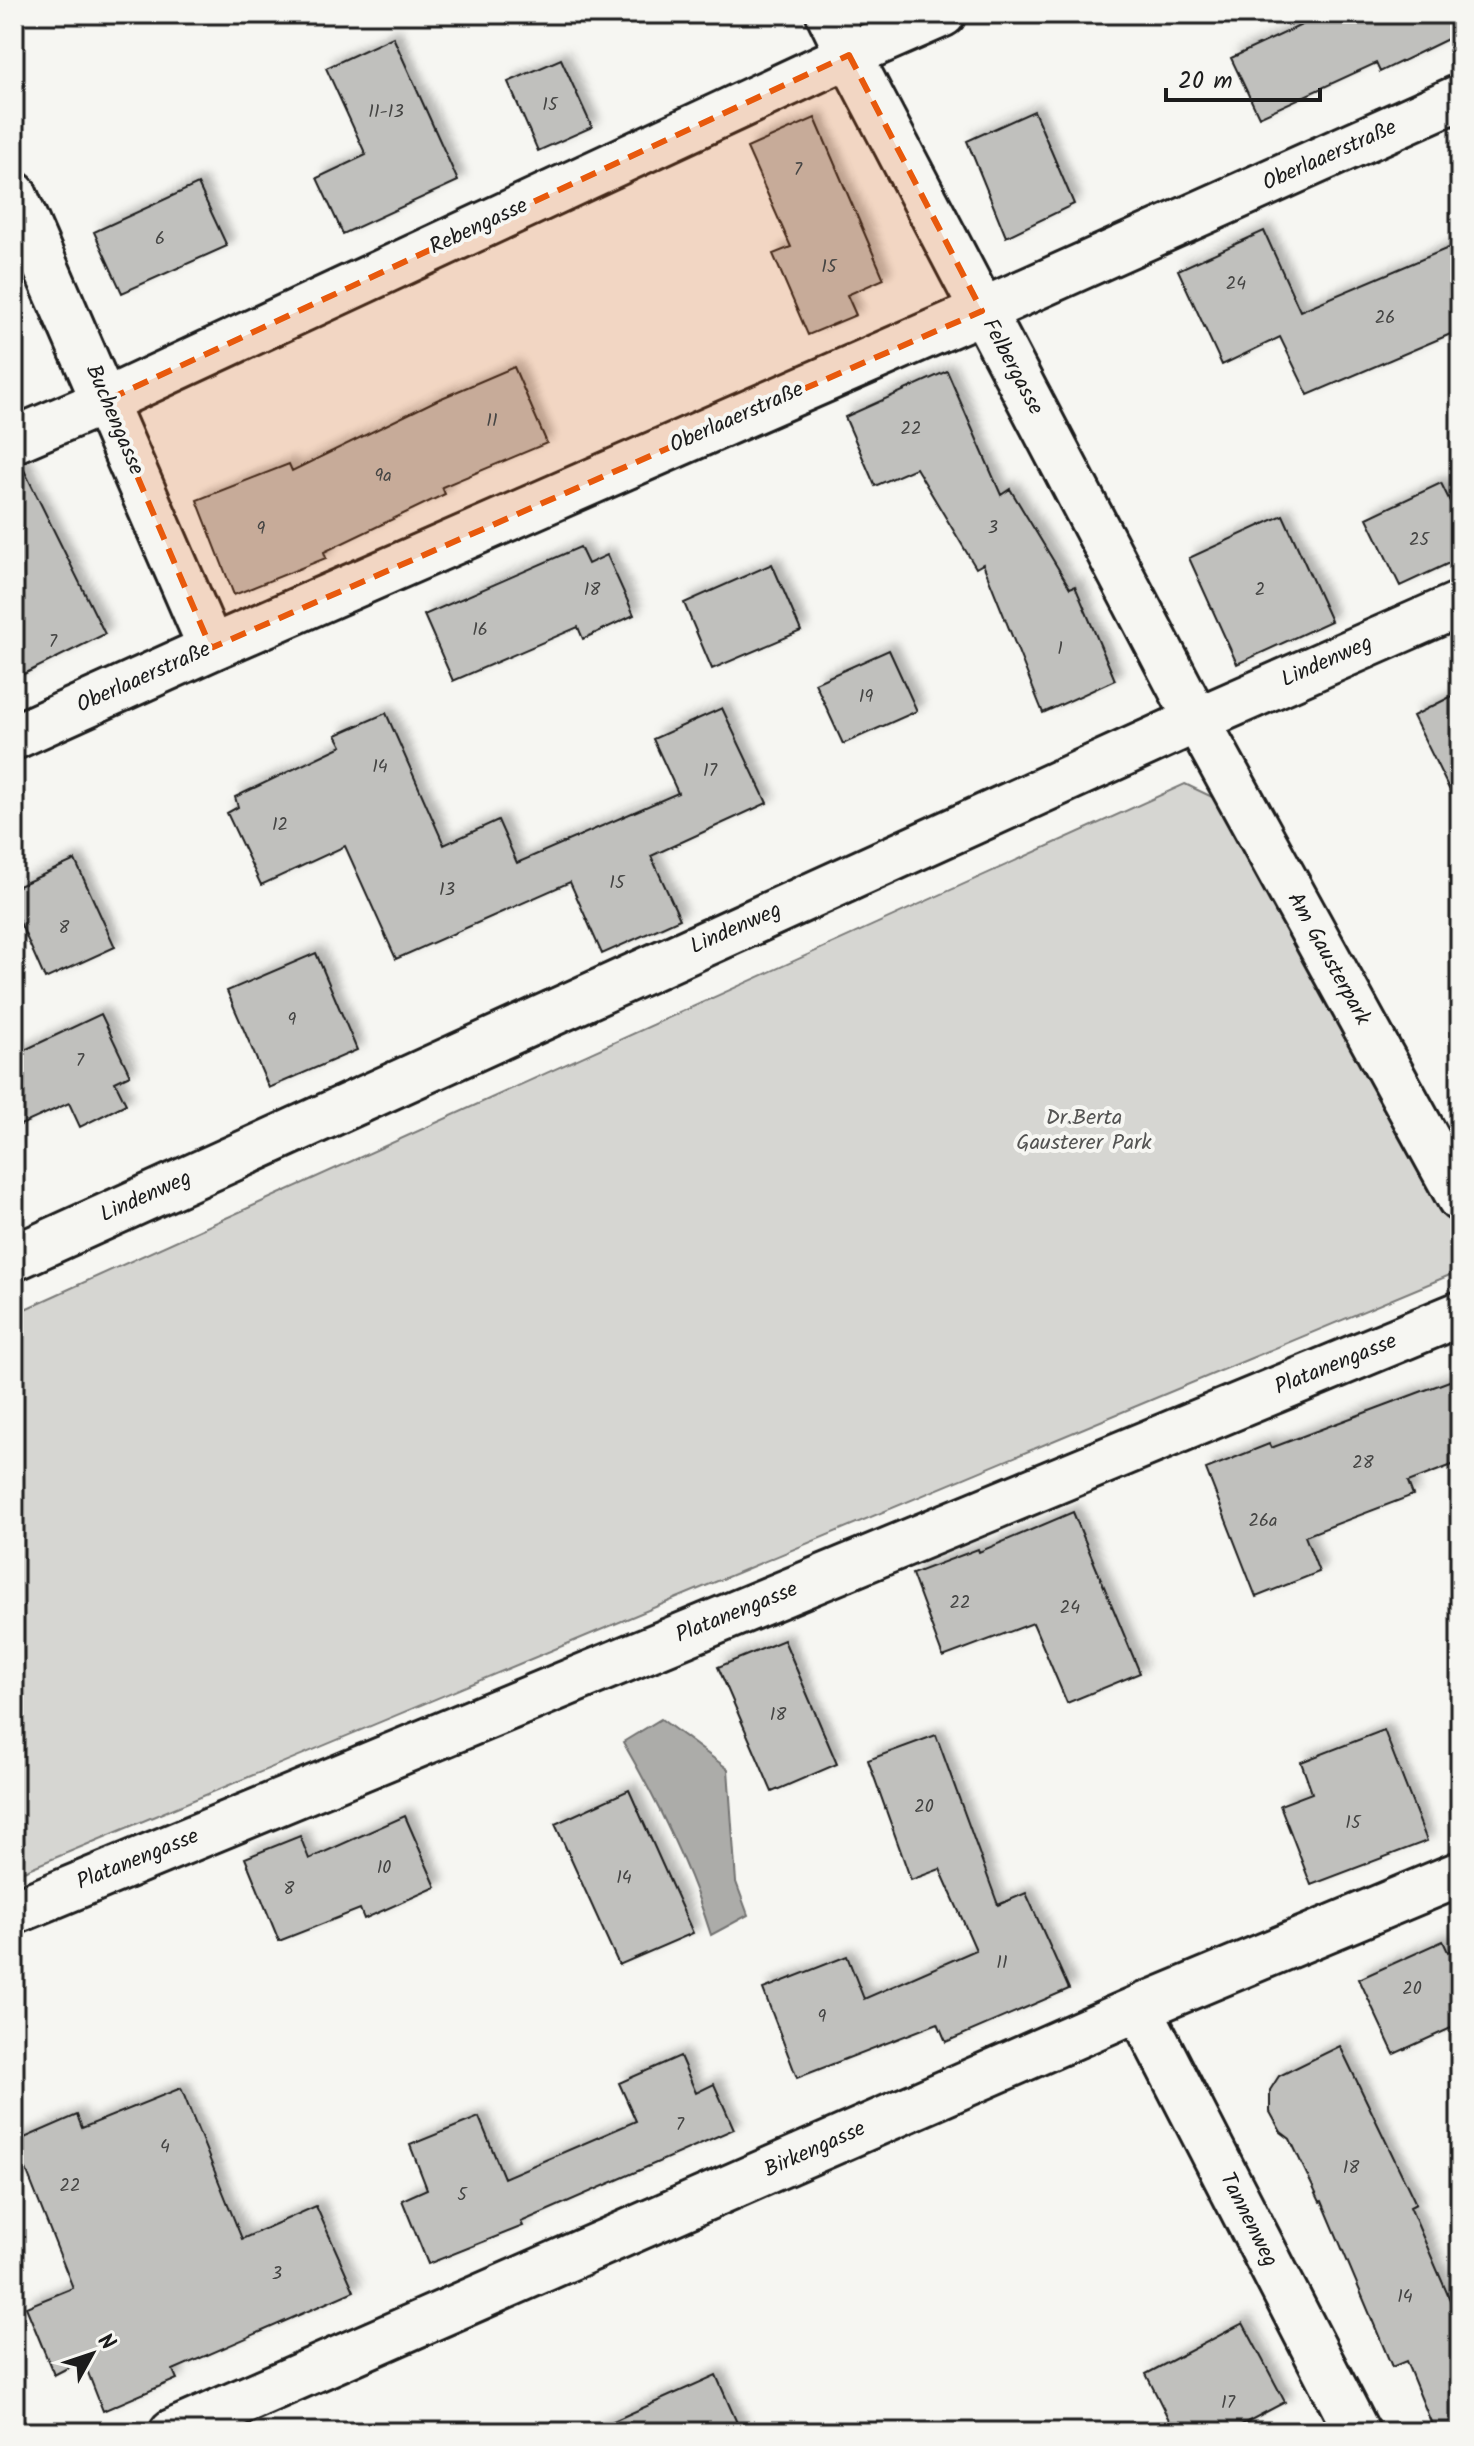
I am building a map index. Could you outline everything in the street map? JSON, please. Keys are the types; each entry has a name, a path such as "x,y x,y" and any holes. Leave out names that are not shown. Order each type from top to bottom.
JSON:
{"street":[{"name":"Felbergasse","path":"829,14 1197,720"},
{"name":"Rebengasse","path":"14,440 105,401 943,14"},
{"name":"Oberlaaerstraße","path":"14,737 1460,97"},
{"name":"Buchengasse","path":"14,194 211,648"},
{"name":"Lindenweg","path":"14,1258 1197,720 1460,604"},
{"name":"Am Gausterpark","path":"1197,720 1460,1199"},
{"name":"Platanengasse","path":"14,1912 1460,1314"},
{"name":"Birkengasse","path":"172,2432 1139,2008 1460,1874"},
{"name":"Tannenweg","path":"1139,2008 1357,2432"}],"highlighted area":[{"path":"849,55 982,311 211,648 105,401"}],"green space":[{"name":"Dr.Berta Gausterer Park","path":"1185,784 1229,805 1457,1230 1450,1275 14,1875 14,1314"}],"shaded area":[{"path":"661,1719 728,1769 736,1882 748,1915 711,1935 672,1836 623,1742"}],"building":[{"path":"1325,14 1460,14 1460,33 1380,72 1376,63 1259,117 1231,58"},
{"path":"393,37 458,181 343,234 317,178 366,155 326,68"},
{"path":"561,59 592,127 538,151 508,82"},
{"path":"1034,111 1074,204 1006,237 967,141"},
{"path":"815,118 884,279 847,295 856,315 808,335 773,254 791,247 747,148"},
{"path":"198,184 227,246 122,293 94,232"},
{"path":"1264,231 1300,311 1460,243 1460,330 1308,395 1280,337 1222,365 1178,270"},
{"path":"514,367 547,443 442,487 445,494 324,552 326,558 234,595 197,500 289,464 292,471 437,400"},
{"path":"947,371 1001,495 1010,489 1070,588 1075,586 1115,680 1043,713 983,564 976,568 916,468 875,486 845,417"},
{"path":"14,464 21,464 105,634 14,679"},
{"path":"1441,483 1460,522 1460,558 1400,586 1367,518"},
{"path":"1283,515 1331,621 1237,664 1189,558"},
{"path":"580,547 588,564 607,555 634,615 583,639 578,627 453,681 424,615"},
{"path":"772,564 801,631 712,669 684,603"},
{"path":"889,650 917,711 843,744 815,683"},
{"path":"1460,692 1460,811 1413,716"},
{"path":"722,708 767,803 651,856 680,919 602,954 570,882 396,959 345,846 261,885 227,813 238,807 235,797 342,746 336,735 386,713 444,845 498,820 517,863 678,793 653,739"},
{"path":"75,860 115,947 45,979 14,909 14,888"},
{"path":"316,953 357,1050 269,1088 227,991"},
{"path":"101,1014 130,1075 115,1082 126,1104 80,1127 69,1103 14,1128 14,1055"},
{"path":"1460,1377 1460,1462 1408,1482 1413,1495 1305,1536 1319,1572 1256,1597 1206,1469"},
{"path":"1073,1512 1140,1673 1067,1703 1033,1623 943,1657 912,1574 978,1549 979,1552"},
{"path":"784,1640 837,1764 772,1792 718,1667"},
{"path":"1384,1730 1427,1841 1311,1885 1280,1805 1312,1793 1301,1762"},
{"path":"936,1735 998,1905 1026,1893 1069,1989 946,2042 938,2023 797,2078 763,1989 847,1956 864,1999 976,1950 940,1869 911,1880 868,1760"},
{"path":"629,1790 693,1933 619,1965 555,1824"},
{"path":"405,1816 436,1887 364,1919 360,1909 279,1941 245,1858 300,1836 309,1859"},
{"path":"1443,1941 1448,1952 1460,1946 1460,2024 1394,2054 1359,1979"},
{"path":"1340,2046 1416,2204 1410,2207 1460,2323 1460,2432 1435,2432 1406,2361 1392,2367 1322,2201 1290,2139 1281,2132 1270,2112 1270,2090 1279,2076"},
{"path":"680,2056 696,2093 714,2084 734,2129 521,2222 523,2226 428,2264 402,2200 427,2189 410,2145 479,2117 504,2178 636,2121 619,2083"},
{"path":"181,2088 242,2239 316,2206 354,2291 173,2370 177,2379 103,2411 83,2360 54,2375 26,2307 73,2288 15,2142 77,2115 82,2128"},
{"path":"1243,2323 1285,2402 1228,2432 1175,2432 1146,2374"},
{"path":"716,2375 741,2432 589,2432"}]}
